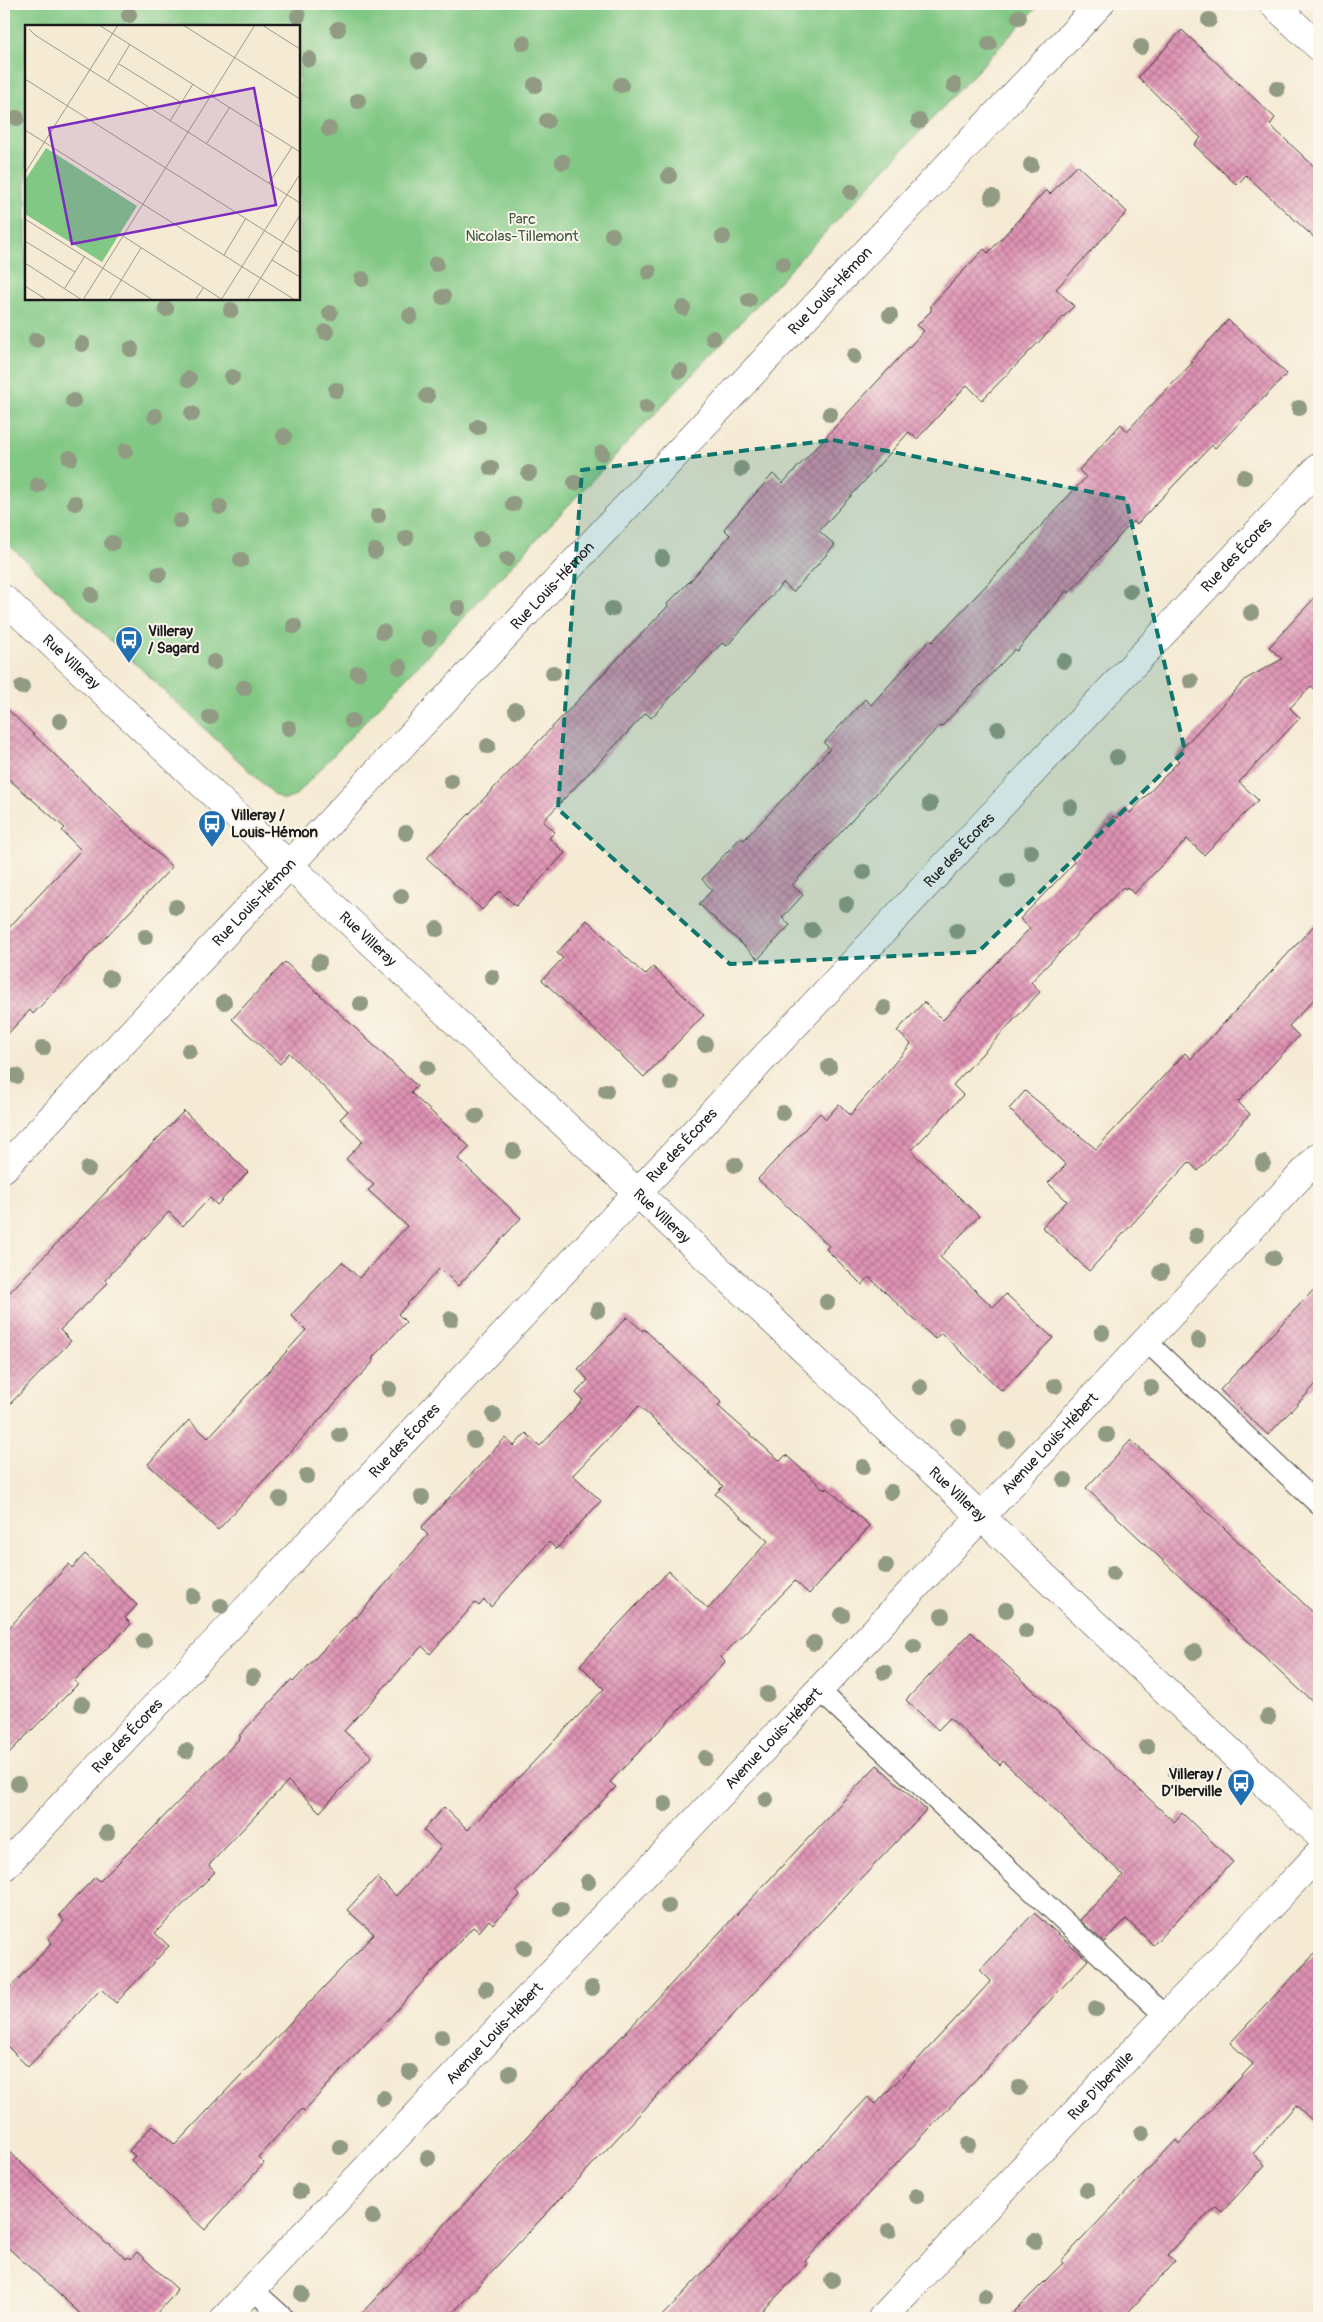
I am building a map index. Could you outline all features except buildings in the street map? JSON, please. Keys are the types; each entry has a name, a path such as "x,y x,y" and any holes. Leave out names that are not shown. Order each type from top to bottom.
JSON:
{"street":[{"name":"Rue Louis-Hémon","path":"4,1168 288,864 1100,4"},
{"path":"1273,4 1319,47"},
{"name":"Rue des Écores","path":"4,1868 1319,467"},
{"name":"Rue Villeray","path":"4,599 1319,1835"},
{"name":"Avenue Louis-Hébert","path":"225,2318 819,1690 1319,1156"},
{"name":"Rue D'Iberville","path":"882,2318 1319,1854"}],"lane":[{"path":"1146,1341 1318,1503"},
{"path":"819,1690 1166,2017"},
{"path":"252,2289 284,2318"}],"highlighted area":[{"path":"833,440 1126,499 1185,751 978,952 730,964 558,809 582,470"}],"green space":[{"name":"Parc Nicolas-Tillemont","path":"7,4 1040,4 295,796 285,800 275,795 4,540 4,7"}],"place":[{"name":"Villeray / Sagard","path":"129,664"},
{"name":"Villeray / Louis-Hémon","path":"212,848"},
{"name":"Villeray / D'Iberville","path":"1241,1807"}]}
